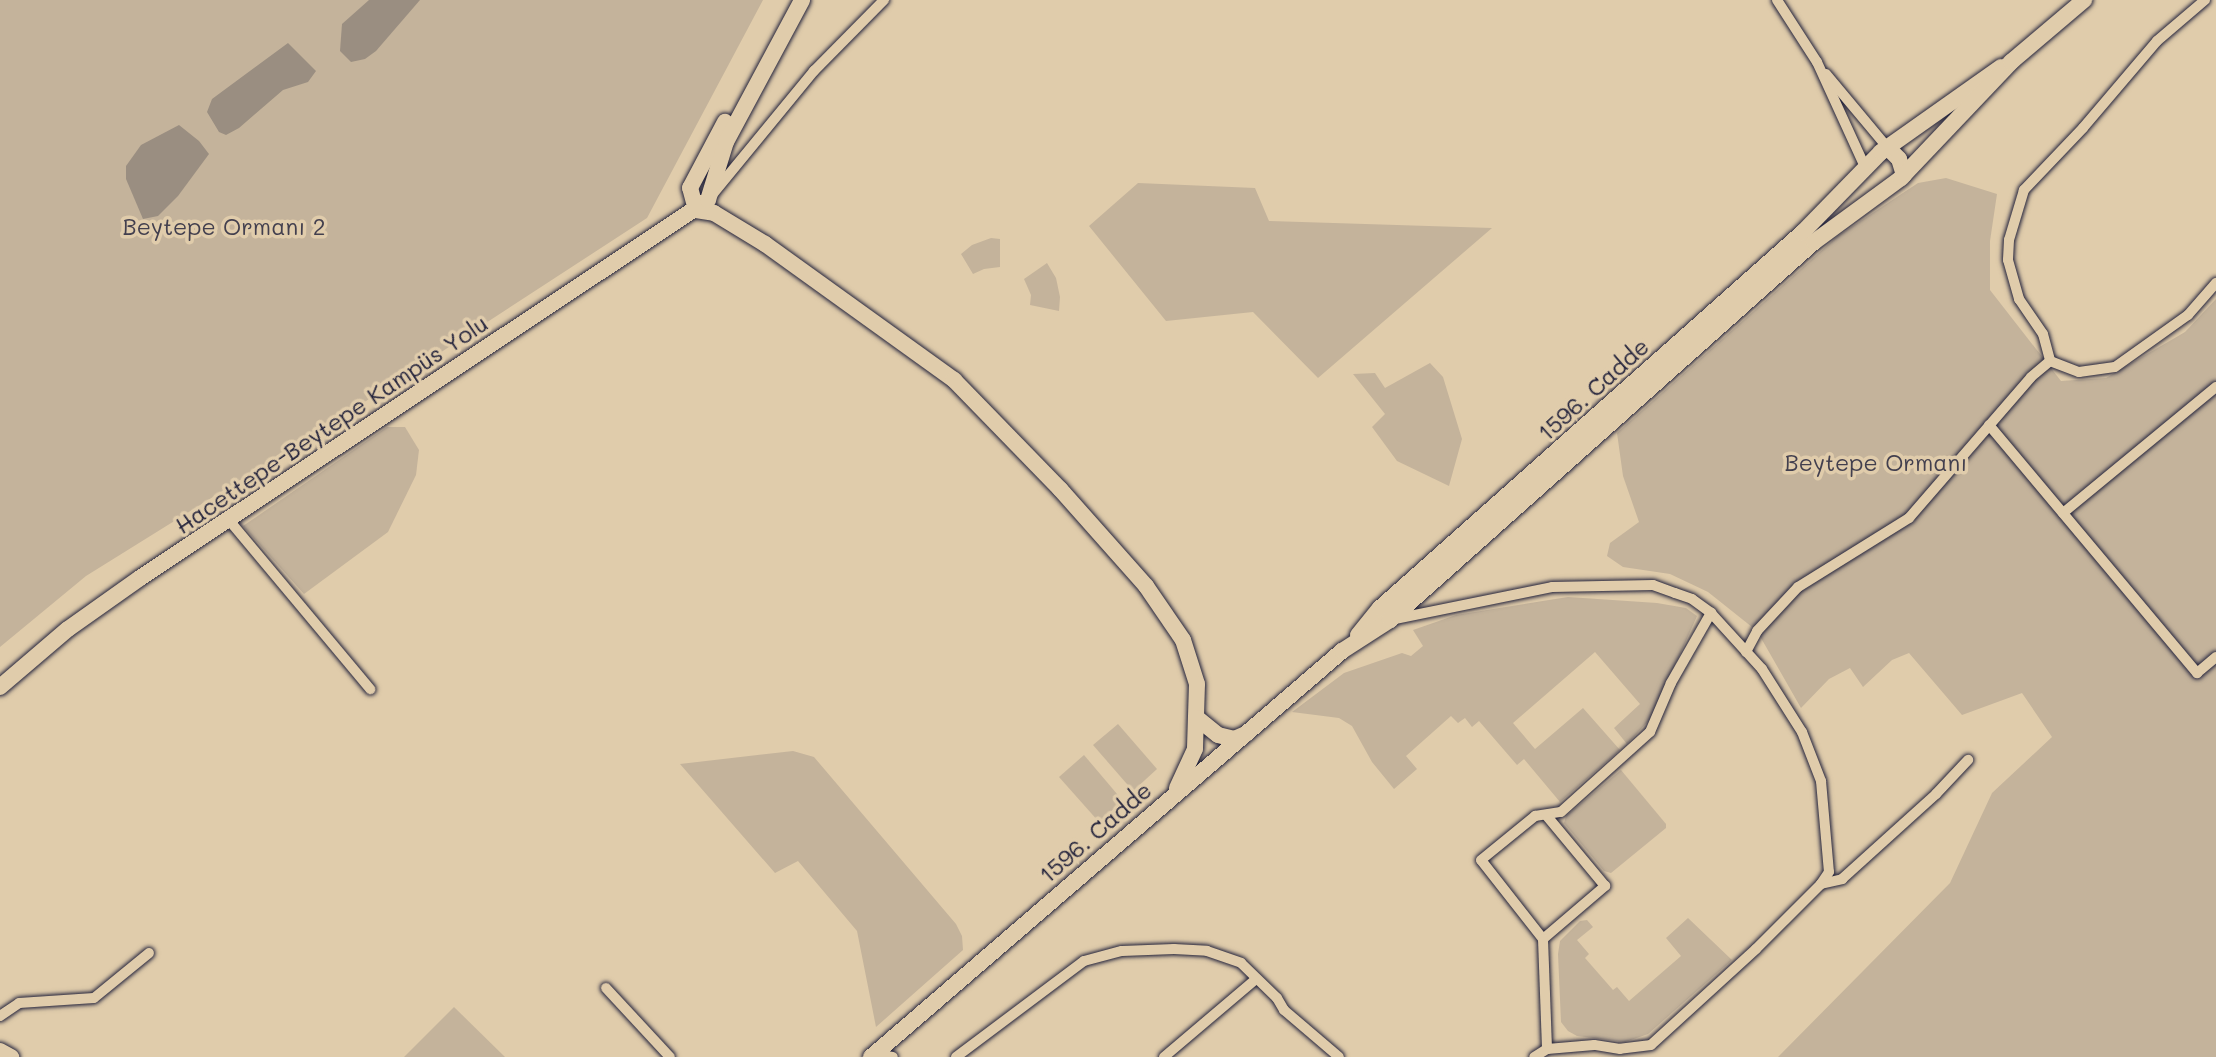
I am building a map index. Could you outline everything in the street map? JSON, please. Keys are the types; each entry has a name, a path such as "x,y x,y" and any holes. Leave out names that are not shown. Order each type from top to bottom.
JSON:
{"street":[{"path":"790,0 690,188 702,205 814,277 941,369 983,408 1111,545 1166,612 1184,640 1197,684 1195,749 1183,779 1169,798"},
{"path":"702,205 726,142 802,0"},
{"path":"702,205 814,71 884,0"},
{"path":"1777,0 1817,62 1899,159 1904,175"},
{"path":"2011,62 2084,0"},
{"path":"2050,360 2043,334 2020,299 2008,260 2009,240 2024,190 2084,128 2157,41 2205,0"},
{"path":"1817,62 1865,167 1883,192"},
{"name":"1596. Cadde","path":"1382,617 1802,233 1887,147 1987,74 2011,62"},
{"name":"1596. Cadde","path":"873,1055 1814,242 1904,175 2011,62"},
{"name":"Hacettepe-Beytepe Kampüs Yolu","path":"0,687 68,629 228,519 702,205"},
{"path":"2050,360 2079,372 2115,367 2189,315 2216,283"},
{"path":"1746,652 1757,631 1798,587 1909,519 2031,377 2050,360"},
{"path":"2063,513 2216,387"},
{"path":"1989,425 2197,673 2216,657"},
{"path":"228,519 370,689"},
{"path":"1382,617 1552,587 1653,585 1692,599 1711,613 1762,669 1802,732 1821,781 1829,862 1829,872 1821,884 1651,1045 1620,1053 1594,1045 1547,1048 1534,1057"},
{"path":"1547,1048 1543,939 1481,860 1535,817 1561,812 1650,732 1671,683 1711,613"},
{"path":"1197,718 1218,735 1234,739 1246,734"},
{"path":"1821,884 1842,879 1936,794 1968,760"},
{"path":"1543,939 1605,886 1546,815"},
{"path":"956,1057 1084,961 1122,951 1207,951 1241,963 1320,1043 1339,1057"},
{"path":"0,1016 19,1003 94,998 149,953"},
{"path":"1164,1057 1256,979"},
{"path":"606,988 670,1057"},
{"path":"0,1051 11,1057"},
{"path":"873,1055 893,1057"}],"green space":[{"name":"Beytepe Ormanı 2","path":"0,0 763,0 647,218 343,416 86,576 0,647"},
{"name":"Beytepe Ormanı","path":"1946,178 1997,194 1990,241 1990,290 2061,381 2106,378 2185,332 2216,299 2216,1057 1778,1057 1950,883 1992,793 2052,737 2022,693 1962,715 1909,653 1892,660 1863,687 1850,668 1829,679 1801,708 1757,631 1708,592 1670,574 1623,567 1607,556 1610,543 1639,522 1623,476 1617,433 1838,236 1918,183"},
{"path":"1138,183 1255,188 1269,221 1492,228 1318,378 1253,312 1166,321 1089,226"},
{"path":"991,238 1000,239 1000,267 973,274 961,254 972,245"},
{"path":"1047,263 1056,278 1060,297 1059,311 1030,305 1031,295 1024,279"},
{"path":"1430,363 1443,377 1462,439 1449,486 1397,461 1372,427 1385,414 1353,374 1375,373 1385,388"},
{"path":"387,427 405,427 419,450 416,475 388,532 304,594 243,526"},
{"path":"1568,597 1657,603 1686,608 1697,616 1652,717 1627,744 1614,728 1640,704 1595,652 1513,723 1535,749 1583,708 1620,750 1560,802 1524,759 1517,765 1479,721 1472,727 1465,718 1458,723 1451,716 1406,756 1417,769 1394,789 1372,762 1352,726 1339,718 1292,712 1344,673 1402,653 1411,656 1423,646 1413,630 1456,615"},
{"path":"1118,724 1157,769 1133,791 1093,745"},
{"path":"793,751 814,757 956,924 962,936 963,950 876,1027 857,931 798,861 775,873 680,764"},
{"path":"1084,755 1123,801 1099,822 1059,777"},
{"path":"1621,770 1666,824 1666,828 1611,873 1604,871 1564,823 1566,816"},
{"path":"1688,918 1732,960 1648,1034 1625,1042 1577,1036 1568,1031 1561,1022 1558,954 1560,941 1580,921 1587,920 1593,927 1577,940 1589,954 1585,958 1613,990 1617,987 1629,1001 1681,956 1666,938"},
{"path":"454,1007 505,1057 404,1057"}],"shaded area":[{"path":"369,0 420,0 376,51 365,59 351,62 340,51 342,24"},
{"path":"288,43 316,71 308,82 283,90 239,128 226,135 219,132 207,112 212,99"},
{"path":"179,125 199,141 209,154 178,196 158,216 143,219 126,179 126,166 141,145"}]}
